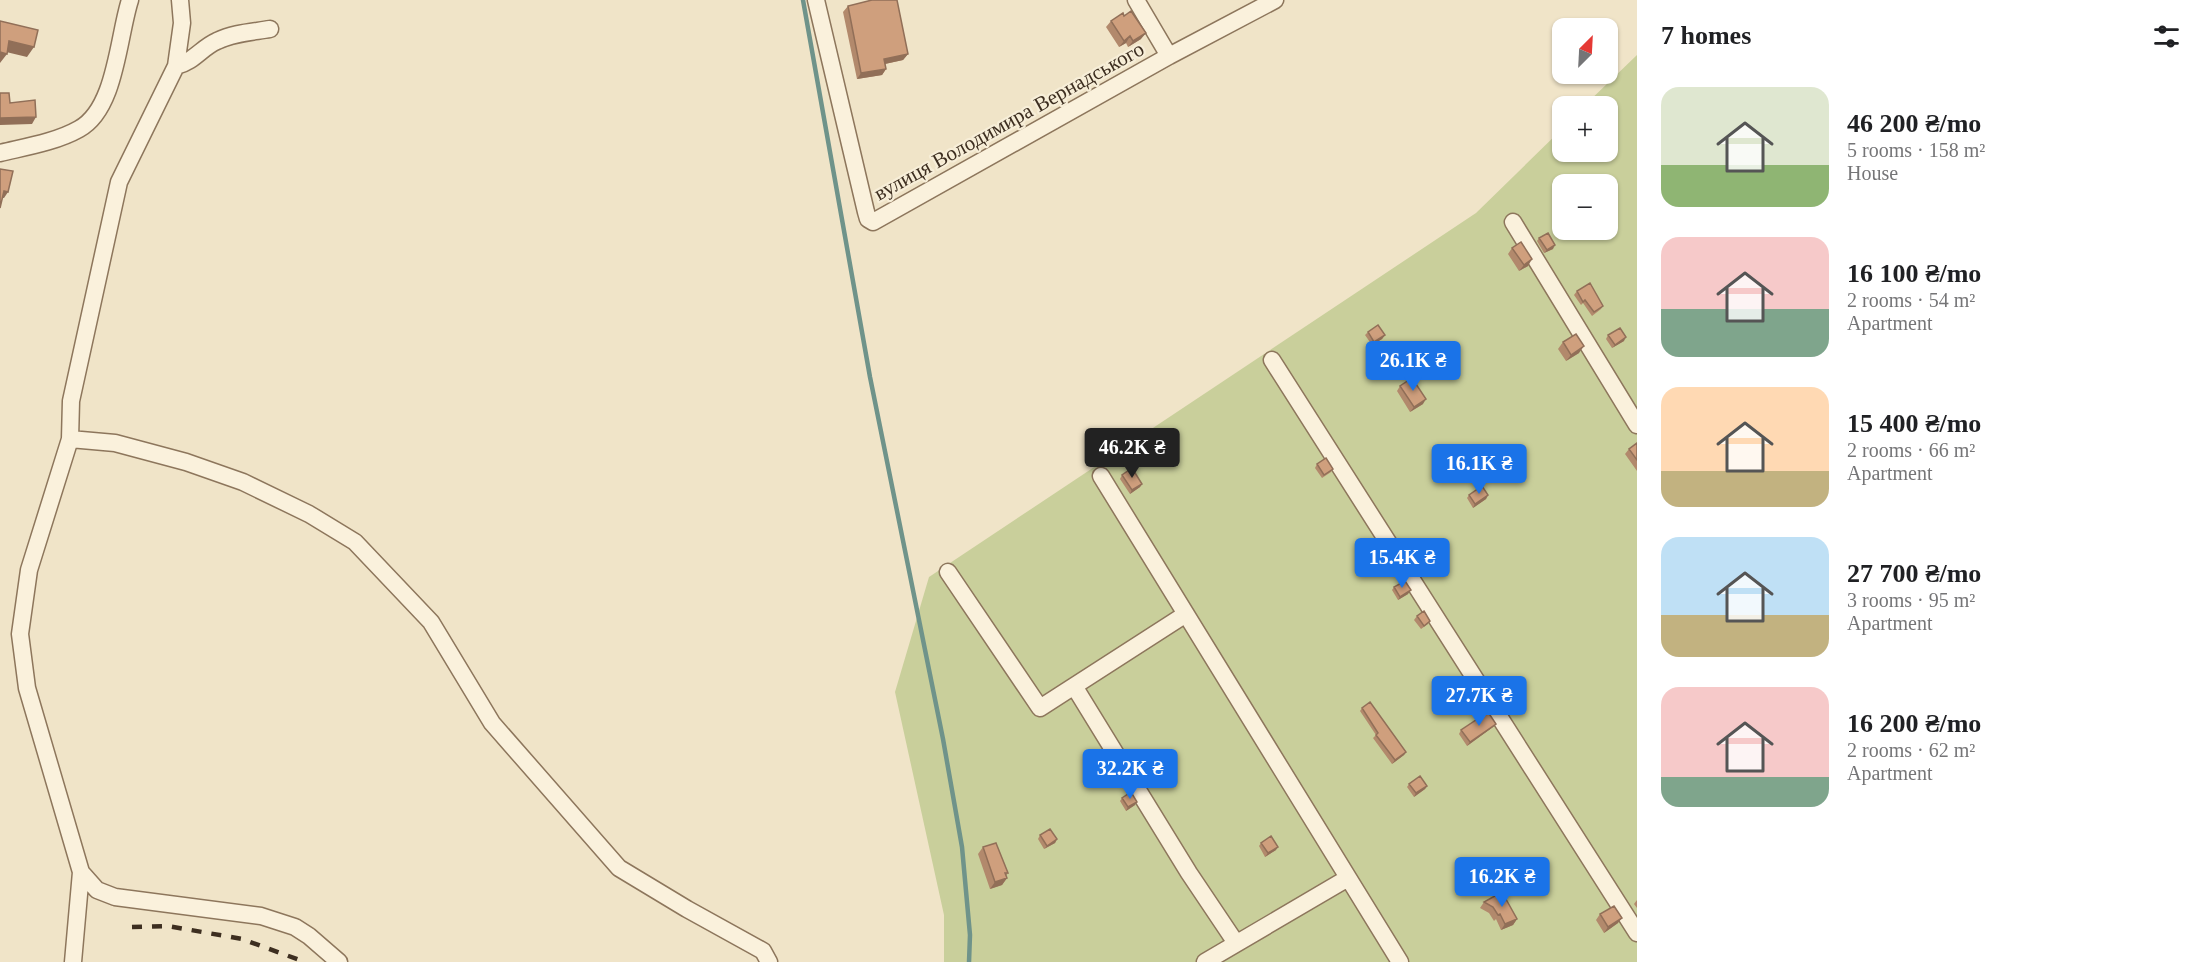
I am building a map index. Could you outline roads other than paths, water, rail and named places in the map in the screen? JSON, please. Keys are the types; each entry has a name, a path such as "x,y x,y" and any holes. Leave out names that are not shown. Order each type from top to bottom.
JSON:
{"street":[{"path":"0,153 78,130 95,116 106,93 130,0"},
{"path":"72,962 81,872 27,687 20,634 29,570 69,439 71,401 119,182 176,66 182,23 180,0"},
{"name":"вулиця Володимира Вернадського","path":"816,0 866,212 868,219 873,222 1169,56 1275,0"},
{"path":"1136,0 1169,56"},
{"path":"176,66 188,63 216,41 243,33 270,29"},
{"path":"1513,222 1637,425"},
{"path":"1272,360 1637,933"},
{"path":"69,439 115,443 186,462 243,482 309,514 355,542 431,622 492,723 619,868 763,951 769,962"},
{"path":"1101,476 1400,962"},
{"path":"948,572 1040,708 1186,614"},
{"path":"1074,686 1189,873 1236,943"},
{"path":"81,872 97,890 115,897 261,916 295,927 339,962"},
{"path":"1205,962 1348,878"}],"waterway":[{"path":"803,0 870,377 943,739 962,847 970,935 969,962"}],"railway":[{"path":"132,927 168,926 242,939 305,962"}]}
